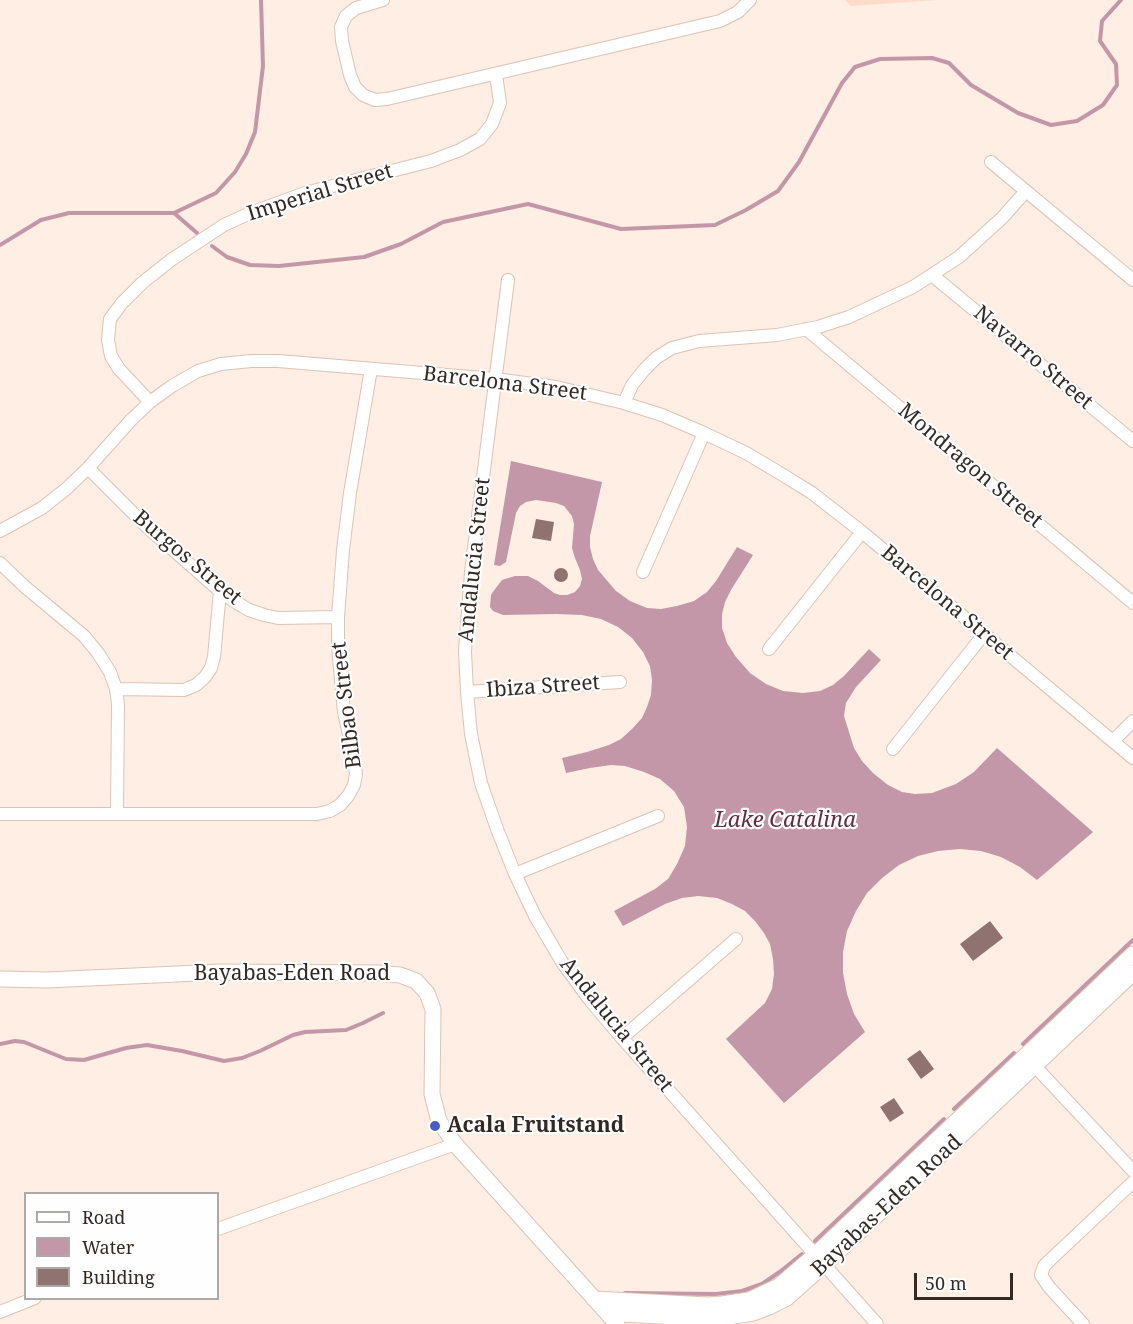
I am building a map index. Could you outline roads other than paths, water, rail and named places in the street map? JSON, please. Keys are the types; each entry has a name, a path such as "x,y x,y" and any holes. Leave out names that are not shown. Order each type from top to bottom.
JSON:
{"street":[{"path":"382,0 356,8 346,16 341,27 350,75 363,95 375,100 720,21 738,12 750,0"},
{"name":"Imperial Street","path":"150,402 119,369 111,356 108,340 110,319 142,283 171,260 224,225 248,214 305,194 431,161 460,150 480,139 492,124 500,103 496,74"},
{"path":"991,162 1133,280"},
{"path":"624,403 632,385 644,370 656,358 672,348 699,341 777,335 806,329 849,317 913,287 975,244 1026,191"},
{"name":"Navarro Street","path":"932,275 1133,441"},
{"name":"Andalucia Street","path":"508,280 471,572 465,651 471,734 481,783 497,829 535,916 562,962 589,999 877,1324"},
{"name":"Mondragon Street","path":"806,329 1133,603"},
{"name":"Barcelona Street","path":"0,531 42,508 66,489 150,402 198,371 221,364 278,361 495,379 556,387 624,403 662,415 746,453 783,474 812,493 862,532 1133,758"},
{"name":"Bilbao Street","path":"0,814 317,814 330,811 348,796 354,785 356,774 344,712 338,647 338,617 350,493 371,369"},
{"path":"643,572 704,433"},
{"name":"Burgos Street","path":"88,468 148,528 220,591 249,610 278,618 338,617"},
{"path":"769,649 862,532"},
{"path":"0,563 84,636 110,672 116,689 118,720 117,814"},
{"path":"116,689 184,690 196,685 205,677 214,657 220,591"},
{"path":"893,749 984,634"},
{"name":"Ibiza Street","path":"467,692 620,682"},
{"path":"1113,741 1133,722"},
{"path":"515,874 658,816"},
{"path":"622,1038 736,939"},
{"name":"Bayabas-Eden Road","path":"0,979 47,980 220,972 400,975 416,981 427,993 433,1009 432,1094 439,1121 455,1144 612,1319 635,1320 738,1316 770,1307 787,1298 820,1260 1030,1060 1133,954"},
{"name":"Bayabas-Eden Road","path":"1030,1060 1133,973"},
{"path":"1030,1060 1133,1171"},
{"path":"219,1229 455,1144"},
{"path":"1083,1324 1049,1287 1041,1275 1044,1266 1133,1182"},
{"name":"Bayabas-Eden Road","path":"594,1299 708,1305 736,1303 764,1294 820,1260"},
{"path":"0,1312 32,1300"}],"water":[{"name":"Lake Catalina","path":"511,461 602,482 590,536 593,559 598,570 616,591 630,601 647,608 661,609 694,601 707,592 716,581 737,547 753,555 725,602 722,628 727,643 736,657 750,673 766,684 783,691 803,693 820,691 833,685 844,676 869,649 881,660 856,687 846,703 844,716 854,748 862,761 888,785 902,792 932,793 956,784 974,772 997,748 1093,832 1037,880 1020,867 1001,857 981,851 960,849 918,856 899,865 882,878 867,893 856,911 847,931 843,952 843,973 847,994 854,1014 865,1032 784,1103 726,1039 765,1003 772,989 774,974 770,944 755,921 745,911 732,904 717,898 698,896 682,898 665,904 623,926 614,911 655,889 668,879 685,846 687,827 684,807 674,791 660,779 625,766 611,765 566,773 562,758 609,745 621,739 642,718 651,695 650,666 632,638 618,627 601,619 582,615 503,615 493,611 490,607 491,595 502,580 515,576 528,576 560,595 575,592 582,579 572,548 574,524 572,516 564,506 556,503 536,500 520,506 516,513 506,562 500,566 494,565"}],"waterway":[{"path":"174,213 216,193 235,172 255,132 263,66 261,0"},
{"path":"212,246 227,257 250,265 279,266 364,257 401,244 443,222 528,204 621,229 715,225 778,191 799,162 842,83 855,67 880,59 932,58 949,63 971,85 1018,113 1051,125 1077,121 1103,105 1117,85 1116,64 1100,41 1102,21 1121,0"},
{"path":"0,245 41,220 69,213 174,213 197,233"},
{"path":"1023,1044 1133,940"},
{"path":"0,1044 24,1042 66,1059 84,1060 126,1048 147,1045 224,1061 242,1058 293,1035 305,1032 346,1030 383,1013"},
{"path":"954,1109 1014,1053"},
{"path":"815,1241 944,1119"},
{"path":"625,1293 716,1294 742,1291 762,1284 802,1254"}],"place":[{"name":"Acala Fruitstand","path":"435,1126"}]}
